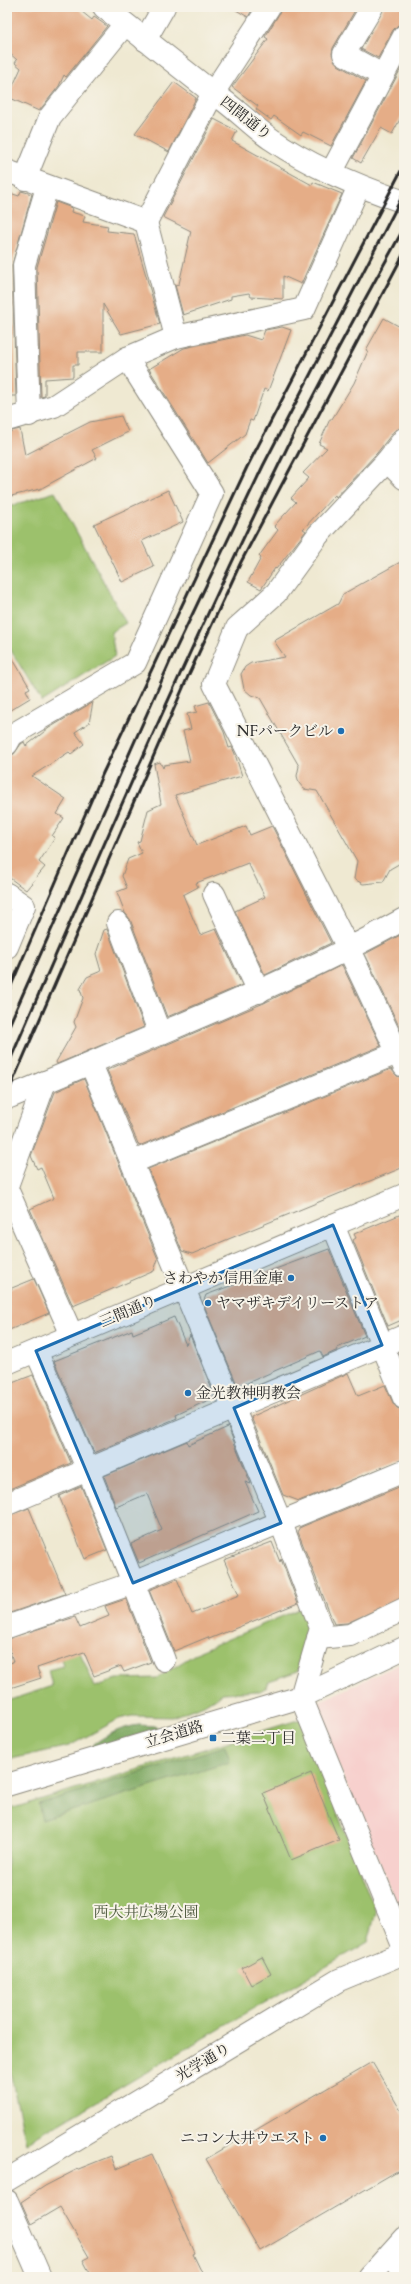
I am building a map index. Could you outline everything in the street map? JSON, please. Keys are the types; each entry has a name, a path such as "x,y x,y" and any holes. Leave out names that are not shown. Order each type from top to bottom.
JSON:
{"street":[{"name":"四間通り","path":"104,7 213,93 231,104 270,139 331,173 359,186 404,202"},
{"path":"145,40 164,7"},
{"path":"176,337 146,222 213,93 269,7"},
{"path":"372,7 344,54 382,75"},
{"path":"125,24 50,117 16,175 146,222"},
{"path":"331,173 404,36"},
{"path":"7,420 29,415 54,406 127,358 176,337 304,309 359,186"},
{"path":"29,415 24,265 47,187"},
{"path":"7,744 12,735 135,663 212,493 127,358"},
{"path":"133,1162 401,1059 349,950 214,684 237,628 276,593 318,535 387,461 404,439"},
{"path":"387,461 404,478"},
{"path":"7,894 24,906 7,947"},
{"path":"214,894 259,992"},
{"path":"7,1098 91,1064 259,992 349,950 404,919"},
{"path":"118,923 160,1034"},
{"path":"91,1064 185,1287 281,1522 321,1628 301,1696 404,1948"},
{"path":"7,1186 45,1082"},
{"path":"7,1189 72,1335"},
{"name":"三間通り","path":"7,1363 404,1194"},
{"path":"333,1225 404,1398"},
{"path":"7,1504 404,1336"},
{"path":"36,1350 88,1470 164,1660"},
{"path":"7,1627 133,1583 404,1471"},
{"path":"318,1638 350,1635 404,1609"},
{"name":"立会道路","path":"7,1785 301,1696 404,1648"},
{"name":"光学通り","path":"7,2180 339,1980 404,1954"},
{"path":"7,2201 40,2277"},
{"path":"398,2245 404,2273"},
{"path":"370,2277 398,2245"}],"highlighted area":[{"path":"333,1225 382,1345 234,1408 281,1523 133,1583 36,1351"}],"shaded area":[{"path":"404,1662 404,1921 315,1710 318,1702"}],"green space":[{"path":"55,492 126,623 111,632 115,656 42,702 7,644 7,507"},
{"path":"304,1607 310,1621 298,1671 269,1681 267,1687 260,1691 223,1693 204,1705 172,1717 132,1716 119,1719 69,1746 7,1760 7,1701 52,1686 48,1670 63,1666 54,1635 70,1629 95,1687 117,1679 157,1678 200,1651"},
{"name":"西大井広場公園","path":"301,1719 376,1912 368,1942 26,2143 7,2059 7,1810"},
{"path":"139,1725 155,1726 159,1729 93,1748 94,1744 110,1734 127,1727"},
{"path":"225,1746 230,1762 42,1820 38,1804"}],"building":[{"path":"7,7 76,7 92,20 94,17 107,26 66,77 64,75 59,86 39,111 8,97 21,68 15,63 17,60 7,51"},
{"path":"231,7 254,7 248,17"},
{"path":"281,7 357,7 333,48 332,54 338,65 366,81 331,146 303,132 301,135 274,116 271,120 256,109 258,106 232,87 268,39 265,37 279,14"},
{"path":"384,7 404,7 404,24 398,25 393,30 378,58 361,49"},
{"path":"404,63 404,112 392,134 381,128 361,163 353,158"},
{"path":"174,82 196,98 169,152 135,134"},
{"path":"214,119 237,131 232,141 312,185 313,182 342,194 301,284 283,276 283,299 251,297 249,293 231,296 231,299 183,315 175,285 179,284 191,231 163,217"},
{"path":"21,191 32,194 12,265 16,396 7,396 7,192 19,196"},
{"path":"56,202 72,208 71,212 85,216 83,222 108,226 107,231 134,234 160,324 121,334 103,304 103,352 78,352 78,365 73,365 73,377 45,379 45,396 41,397 37,267"},
{"path":"384,318 404,329 404,427 394,431 377,453 336,497 335,495 303,529 306,531 276,569 275,568 261,589 248,582 261,558 259,556 278,530 274,526 296,502 291,498 309,478 303,473 327,448 319,444 330,419 332,419 354,383 368,351 366,350"},
{"path":"282,327 291,330 268,391 264,389 253,421 250,420 245,434 208,463 149,369 184,348 245,335 261,340 265,330"},
{"path":"121,416 128,432 92,450 97,458 40,489 7,497 7,432 20,429 25,455 90,422"},
{"path":"168,490 183,522 142,541 154,567 122,582 94,524"},
{"name":"NFパークビル","path":"404,560 404,861 390,869 383,882 363,884 354,879 357,861 317,791 304,789 299,783 297,776 299,766 260,698 251,695 244,689 241,674 245,667 251,663 285,657 274,641 338,604 343,594"},
{"path":"7,649 30,688 26,690 30,698 7,712"},
{"path":"93,702 89,723 75,732 84,744 71,754 69,752 32,776 66,799 57,814 64,818 52,836 55,838 39,862 45,867 26,890 7,876 7,756 14,754 24,742 26,746 49,728"},
{"path":"209,702 224,732 229,748 232,747 242,776 175,795 197,845 246,826 250,835 272,826 331,943 265,975 235,911 265,897 248,863 196,883 198,887 183,895 200,935 216,929 242,985 167,1017 130,919 125,913 117,892 127,888 122,876 128,859 142,853 137,842 140,841 148,810 161,804 154,764 160,762 163,768 164,765 190,761 183,731 191,729 187,714 197,712 195,706"},
{"path":"107,929 144,1027 57,1064 56,1062 76,1027 74,1022 83,998 80,989 87,977 101,971 96,954 104,930"},
{"path":"404,933 404,1037 365,954"},
{"path":"342,965 381,1046 139,1146 107,1070 264,1003"},
{"path":"391,1069 397,1076 404,1078 404,1167 192,1254 182,1251 148,1169"},
{"path":"84,1079 158,1259 154,1271 73,1306 30,1209 54,1198 41,1167 37,1169 31,1156 55,1092"},
{"path":"404,1213 404,1319 388,1326 353,1240 356,1238 354,1234"},
{"path":"329,1249 365,1336 337,1348 338,1350 323,1357 320,1351 238,1387 203,1303 206,1295"},
{"path":"34,1279 49,1313 7,1331 7,1290"},
{"path":"174,1317 186,1345 190,1335 215,1397 176,1415 177,1418 94,1453 54,1361 132,1330 133,1334"},
{"path":"348,1373 358,1396 385,1385 393,1403 397,1408 404,1410 404,1459 299,1501 283,1495 251,1417"},
{"path":"33,1375 71,1463 7,1490 7,1385"},
{"path":"228,1427 251,1484 245,1482 258,1511 139,1563 131,1544 162,1530 147,1494 116,1507 104,1476 187,1441 188,1445"},
{"path":"404,1485 404,1597 347,1623 334,1624 298,1532 301,1527"},
{"path":"81,1486 107,1550 85,1559 59,1496"},
{"path":"29,1508 65,1594 7,1614 7,1516"},
{"path":"272,1542 280,1562 281,1559 298,1603 209,1639 208,1637 174,1651 149,1590 177,1579 192,1614 239,1595 224,1560"},
{"path":"126,1599 151,1662 124,1672 121,1666 94,1676 84,1652 37,1668 41,1678 7,1689 7,1664 13,1662 7,1639 75,1617 80,1628 109,1616 105,1606"},
{"path":"311,1773 339,1840 291,1860 263,1793"},
{"path":"262,1957 271,1974 251,1985 242,1968"},
{"name":"ニコン大井ウエスト","path":"372,2062 404,2116 404,2167 260,2251 206,2159"},
{"path":"152,2154 204,2277 92,2277 83,2260 89,2257 60,2207 31,2224 21,2202 45,2186 76,2170 111,2156 116,2169"}],"railway":[{"path":"7,995 103,773 247,467 404,165"},
{"path":"7,1030 172,657 263,466 404,193"},
{"path":"7,1067 143,757 249,526 314,394 404,228"},
{"path":"7,1095 189,674 241,562 404,253"}],"place":[{"name":"NFパークビル","path":"341,731"},
{"name":"さわやか信用金庫","path":"291,1278"},
{"name":"ヤマザキデイリーストア","path":"208,1303"},
{"name":"金光教神明教会","path":"188,1393"},
{"name":"二葉二丁目","path":"213,1738"},
{"name":"ニコン大井ウエスト","path":"323,2138"}]}
